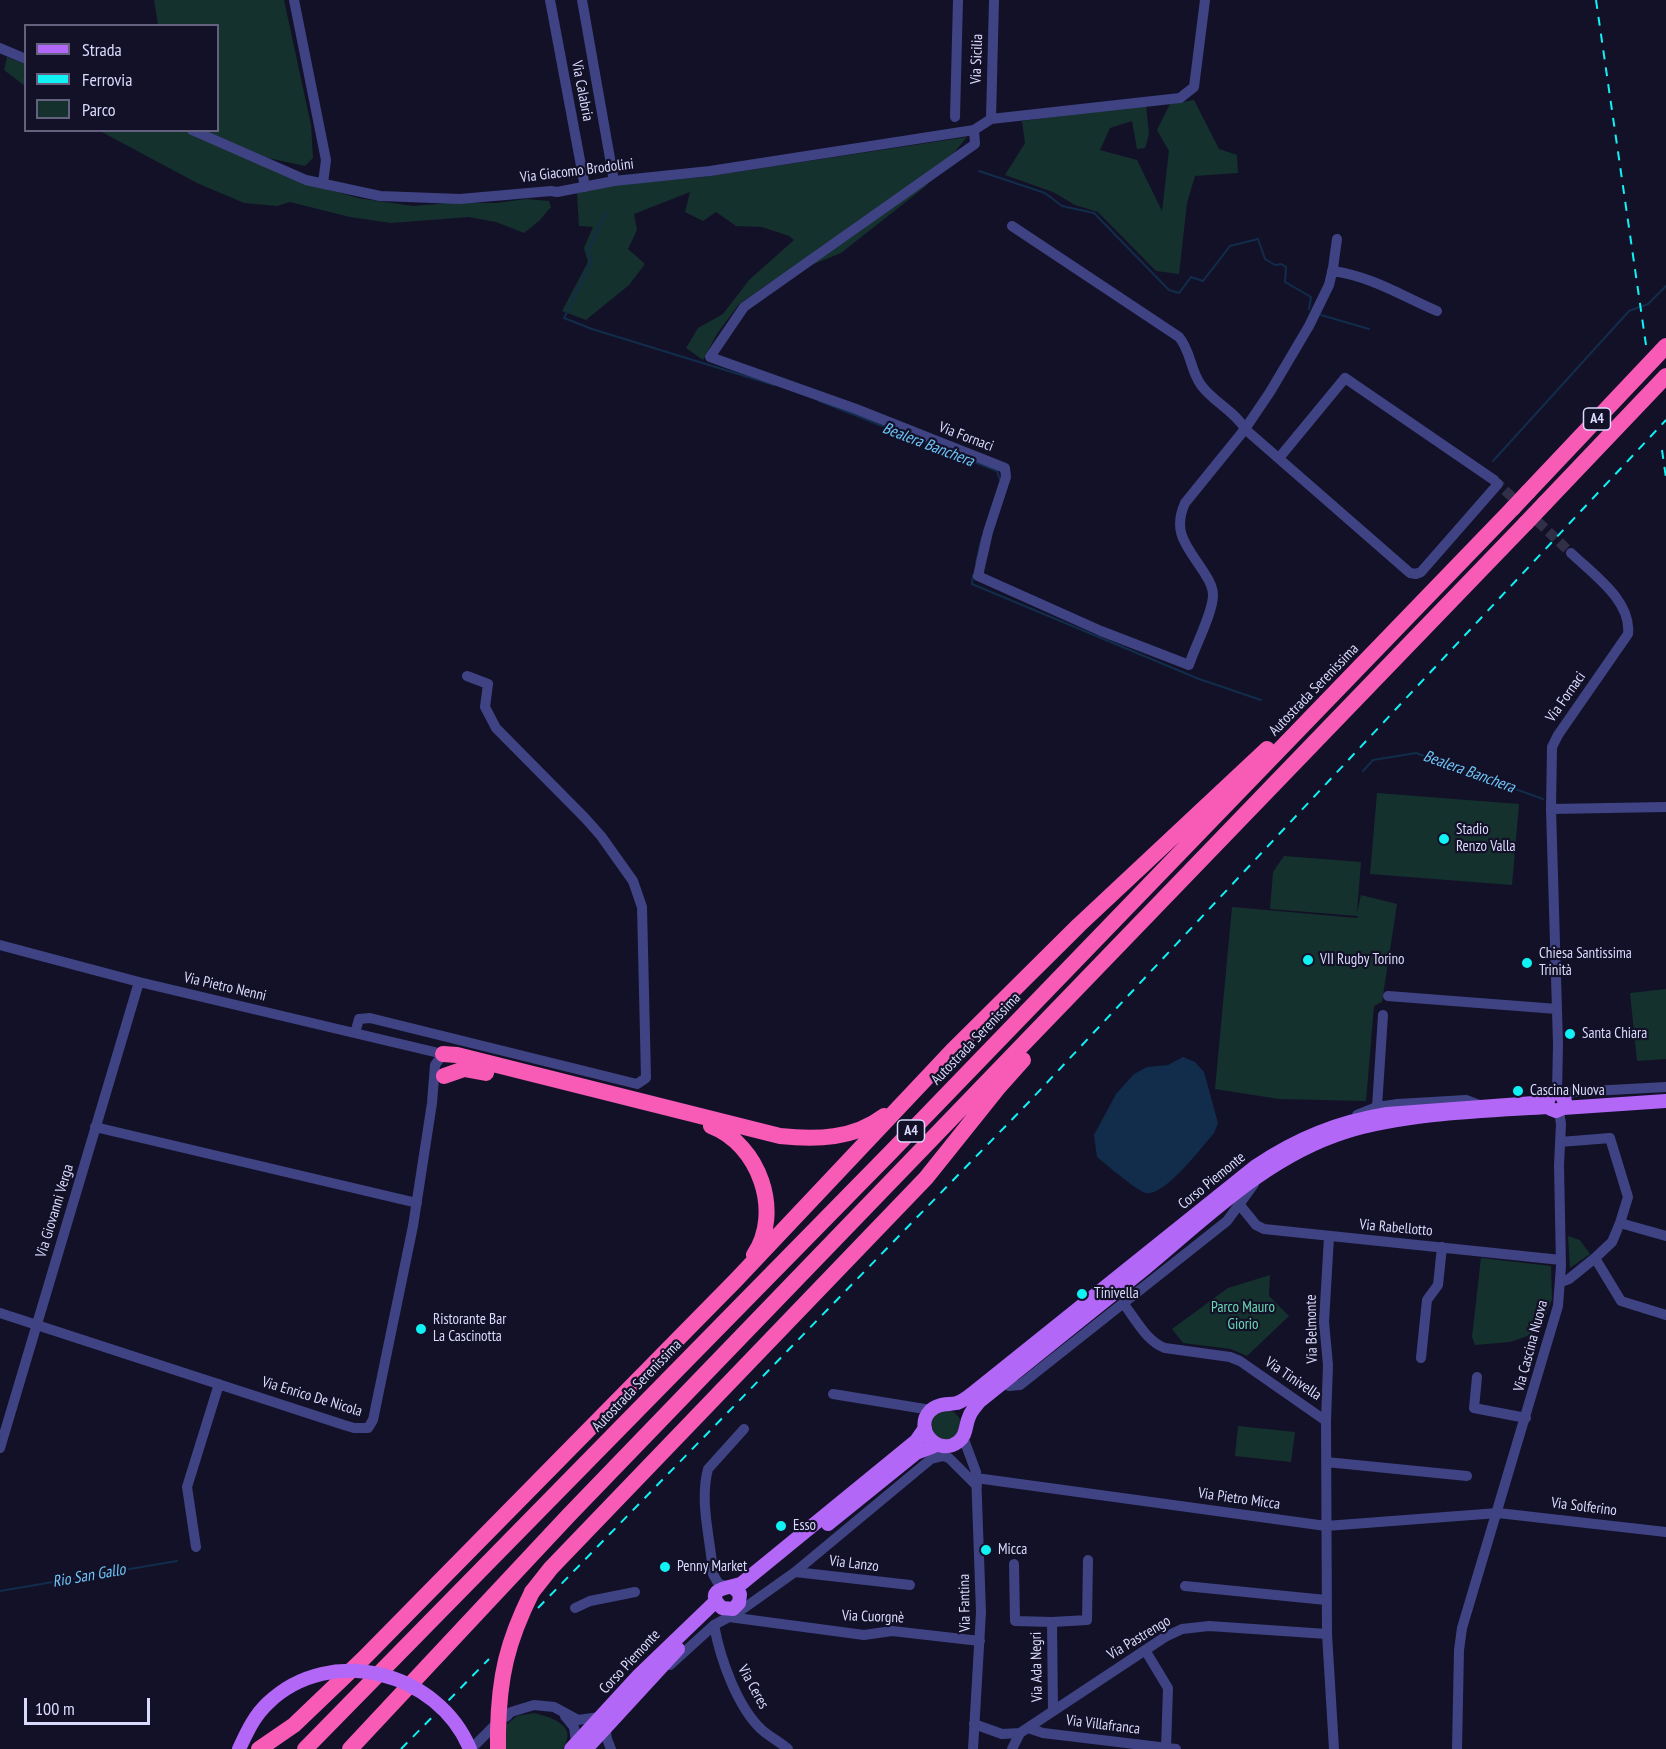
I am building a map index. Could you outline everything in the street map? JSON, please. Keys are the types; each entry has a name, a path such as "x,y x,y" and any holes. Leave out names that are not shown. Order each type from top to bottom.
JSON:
{"highway":[{"name":"Autostrada Serenissima","path":"305,1749 881,1163 1423,603 1666,346"},
{"name":"A4","path":"350,1749 569,1515 1666,376"},
{"path":"443,1054 457,1055 780,1136 808,1139 831,1138 855,1131 880,1119 897,1106 1079,925 1423,603"},
{"path":"498,1749 502,1672 515,1627 532,1592 551,1568 926,1178 998,1088 1073,1007 1094,970"},
{"path":"259,1749 294,1725 363,1659 736,1280 952,1051"},
{"path":"443,1054 455,1061 702,1122 722,1130 738,1144 762,1179 767,1205 761,1245 736,1280"},
{"path":"444,1076 464,1069 490,1074 513,1074"}],"main road":[{"path":"1557,1102 1666,1094"},
{"path":"1557,1102 1666,1101"},
{"name":"Corso Piemonte","path":"948,1404 958,1402 973,1394 1257,1166 1276,1152 1315,1132 1387,1114 1557,1102"},
{"name":"Corso Piemonte","path":"962,1436 974,1408 1004,1382 1245,1186 1310,1146 1366,1126 1557,1102"},
{"path":"948,1404 960,1409 964,1414 962,1436 949,1446 937,1445 931,1441 925,1428 925,1421 936,1406 948,1404"},
{"name":"Corso Piemonte","path":"604,1721 639,1675 725,1596 916,1441 925,1428"},
{"name":"Corso Piemonte","path":"578,1747 656,1672 704,1622 725,1596 916,1453 937,1445"},
{"path":"239,1749 253,1720 268,1703 287,1688 308,1678 353,1670 393,1677 429,1696 454,1720 470,1749"}],"street":[{"path":"294,0 326,160 324,183"},
{"name":"Via Calabria","path":"550,0 585,187"},
{"name":"Via Calabria","path":"582,0 614,181"},
{"name":"Via Sicilia","path":"955,117 958,0"},
{"name":"Via Sicilia","path":"991,119 994,0"},
{"path":"934,136 955,117 974,130 991,119 1180,98 1194,87 1205,0"},
{"path":"0,48 24,58"},
{"name":"Via Giacomo Brodolini","path":"197,132 306,180 380,196 459,199 557,192 614,181 710,171 974,130"},
{"name":"Via Fornaci","path":"974,130 975,144 744,307 710,357 856,409 1005,468 1006,477 988,532 978,576 1101,631 1189,665 1212,605 1213,593 1209,580 1181,536 1180,514 1185,503 1245,429"},
{"path":"1012,226 1179,337 1186,345 1194,373 1200,384 1241,422 1245,429 1410,573 1421,572 1496,482 1345,378 1279,458"},
{"path":"1245,429 1309,326 1329,285 1337,239"},
{"path":"1332,271 1378,282 1437,311"},
{"name":"Via Fornaci","path":"1551,809 1552,747 1628,634 1629,622 1615,596 1571,553"},
{"path":"355,1033 359,1019 370,1018 638,1084 646,1078 642,907 633,881 585,818 495,728 485,707 488,684 467,676"},
{"path":"1551,809 1666,807"},
{"name":"Via Cascina Nuova","path":"1456,1749 1460,1639 1558,1306 1561,1282 1561,1124 1557,1102 1557,1009 1551,809"},
{"name":"Via Pietro Nenni","path":"0,945 139,982 443,1054"},
{"name":"Via Giovanni Verga","path":"0,1448 139,982"},
{"path":"1388,996 1557,1009"},
{"path":"1377,1107 1383,1015"},
{"name":"Via Enrico De Nicola","path":"432,1102 444,1076 446,1062 443,1054"},
{"name":"Via Enrico De Nicola","path":"0,1312 354,1428 363,1429 371,1425 417,1203 432,1102 435,1065 443,1054"},
{"path":"1557,1102 1573,1092 1666,1087"},
{"path":"1315,1132 1377,1107 1466,1100 1482,1106"},
{"path":"95,1127 417,1203"},
{"path":"1560,1142 1610,1138 1628,1197 1612,1242 1569,1279 1561,1282"},
{"name":"Corso Piemonte","path":"1004,1382 1009,1386 1020,1385 1227,1221 1250,1187 1267,1171"},
{"name":"Via Rabellotto","path":"1239,1204 1259,1227 1329,1237 1561,1260"},
{"path":"1620,1223 1666,1236"},
{"name":"Via Belmonte","path":"1326,1421 1328,1365 1324,1322 1329,1237"},
{"path":"1421,1358 1427,1300 1438,1285 1442,1247"},
{"path":"1595,1258 1621,1301 1666,1315"},
{"name":"Via Tinivella","path":"1123,1303 1157,1345 1230,1357 1240,1361 1326,1421 1326,1600 1334,1749"},
{"path":"1478,1377 1474,1408 1526,1418"},
{"path":"196,1547 187,1487 219,1384"},
{"path":"833,1394 931,1410"},
{"path":"725,1596 713,1574 706,1515 706,1476 708,1469 744,1428"},
{"name":"Via Fantina","path":"962,1436 977,1482 981,1612 974,1724 975,1748"},
{"name":"Corso Piemonte","path":"656,1672 673,1664 714,1625 725,1596 795,1572 924,1464 936,1457 949,1458 977,1482"},
{"path":"1326,1462 1467,1476"},
{"path":"849,1527 879,1493 884,1479"},
{"name":"Via Pietro Micca","path":"977,1482 1326,1526 1498,1513"},
{"name":"Via Solferino","path":"1498,1513 1666,1532"},
{"name":"Via Ada Negri","path":"1014,1564 1015,1621 1052,1622 1087,1620 1088,1560"},
{"name":"Via Lanzo","path":"795,1572 910,1585"},
{"path":"1185,1586 1326,1600"},
{"path":"575,1608 590,1601 636,1592"},
{"name":"Via Cuorgnè","path":"725,1596 864,1635 892,1631 980,1641"},
{"name":"Via Ada Negri","path":"1052,1622 1053,1711"},
{"name":"Via Ceres","path":"714,1625 722,1660 731,1682 750,1715 760,1728 788,1749"},
{"name":"Via Pastrengo","path":"1012,1749 1024,1730 1173,1632 1192,1627 1209,1626 1327,1634"},
{"path":"1145,1650 1168,1688 1169,1749"},
{"path":"506,1717 511,1712 534,1705 554,1707 574,1727 578,1747"},
{"path":"563,1714 578,1720 604,1721 606,1739 611,1749"},
{"path":"974,1724 1002,1734 1024,1730"},
{"path":"470,1749 493,1727"},
{"name":"Via Villafranca","path":"1024,1730 1169,1749"},
{"path":"592,1749 597,1749"}],"green space":[{"path":"154,0 284,0 311,125 313,158 305,166 231,150 302,182 358,198 413,206 496,203 526,199 549,201 551,207 524,233 496,222 469,217 391,223 350,217 290,202 277,206 244,203 197,183 102,132 219,132 219,24 158,24"},
{"path":"7,57 24,64 24,85 4,70"},
{"path":"1194,100 1219,149 1237,155 1238,173 1195,176 1187,203 1179,274 1156,271 1098,212 1075,205 1053,192 1005,175 1025,143 1022,121 1146,105 1149,134 1145,148 1137,149 1132,121 1110,128 1100,150 1137,160 1162,211 1169,151 1157,130 1170,104"},
{"path":"967,137 926,186 841,253 772,281 739,304 717,334 703,360 686,348 698,328 723,314 749,280 794,240 789,236 762,227 736,226 716,212 703,221 685,212 690,192 634,214 637,230 628,249 645,264 629,285 586,320 562,311 588,262 584,248 593,227 579,226 577,193 614,185 703,177"},
{"name":"Stadio Renzo Valla","path":"1377,793 1519,804 1512,885 1370,874"},
{"name":"VII Rugby Torino","path":"1284,856 1361,862 1357,913 1361,895 1397,904 1382,1002 1374,1006 1366,1101 1279,1099 1215,1089 1232,907 1357,918 1358,916 1270,909 1273,872"},
{"path":"1666,989 1666,1059 1637,1061 1630,993"},
{"path":"1568,1236 1580,1240 1590,1254 1570,1268"},
{"path":"1481,1258 1551,1266 1552,1299 1539,1332 1510,1342 1475,1345 1472,1337"},
{"name":"Parco Mauro Giorio","path":"1270,1275 1269,1296 1289,1316 1247,1356 1231,1349 1183,1343 1172,1329 1228,1288"},
{"path":"946,1410 957,1414 961,1425 957,1436 946,1440 935,1436 931,1425 935,1414"},
{"path":"1238,1426 1295,1432 1291,1462 1235,1456"},
{"path":"534,1713 549,1717 565,1728 567,1741 563,1749 505,1749 506,1725 517,1716"}],"water":[{"path":"1183,1057 1195,1062 1204,1072 1218,1123 1214,1133 1172,1179 1154,1192 1146,1193 1129,1183 1097,1157 1094,1135 1116,1094 1134,1074 1147,1067 1168,1065"}],"waterway":[{"path":"979,171 1045,193 1062,206 1094,213 1169,290 1179,293 1191,277 1203,281 1230,246 1258,239 1265,259 1275,265 1281,264 1286,267 1285,282 1311,297 1309,309"},
{"name":"Bealera Banchera","path":"606,213 587,251 592,261 564,318 592,329 774,385"},
{"path":"1493,461 1629,311 1648,304 1666,286"},
{"path":"1321,315 1369,329"},
{"name":"Bealera Banchera","path":"819,401 997,471 1000,480"},
{"name":"Bealera Banchera","path":"976,563 982,537"},
{"name":"Bealera Banchera","path":"973,575 972,584 1199,679 1261,700"},
{"name":"Bealera Banchera","path":"1363,771 1373,760 1416,753 1543,799"},
{"name":"Rio San Gallo","path":"0,1591 177,1561"}],"tunnel":[{"path":"1494,480 1571,553"}],"railway":[{"path":"1596,0 1646,345"},
{"path":"538,1608 1027,1104 1666,420"},
{"path":"1662,450 1666,478"},
{"path":"401,1749 489,1659"}],"place":[{"name":"Stadio Renzo Valla","path":"1444,839"},
{"name":"VII Rugby Torino","path":"1308,960"},
{"name":"Chiesa Santissima Trinità","path":"1527,963"},
{"name":"Santa Chiara","path":"1570,1034"},
{"name":"Cascina Nuova","path":"1518,1091"},
{"name":"Tinivella","path":"1082,1294"},
{"name":"Ristorante Bar La Cascinotta","path":"421,1329"},
{"name":"Esso","path":"781,1526"},
{"name":"Micca","path":"986,1550"},
{"name":"Penny Market","path":"665,1567"}]}
